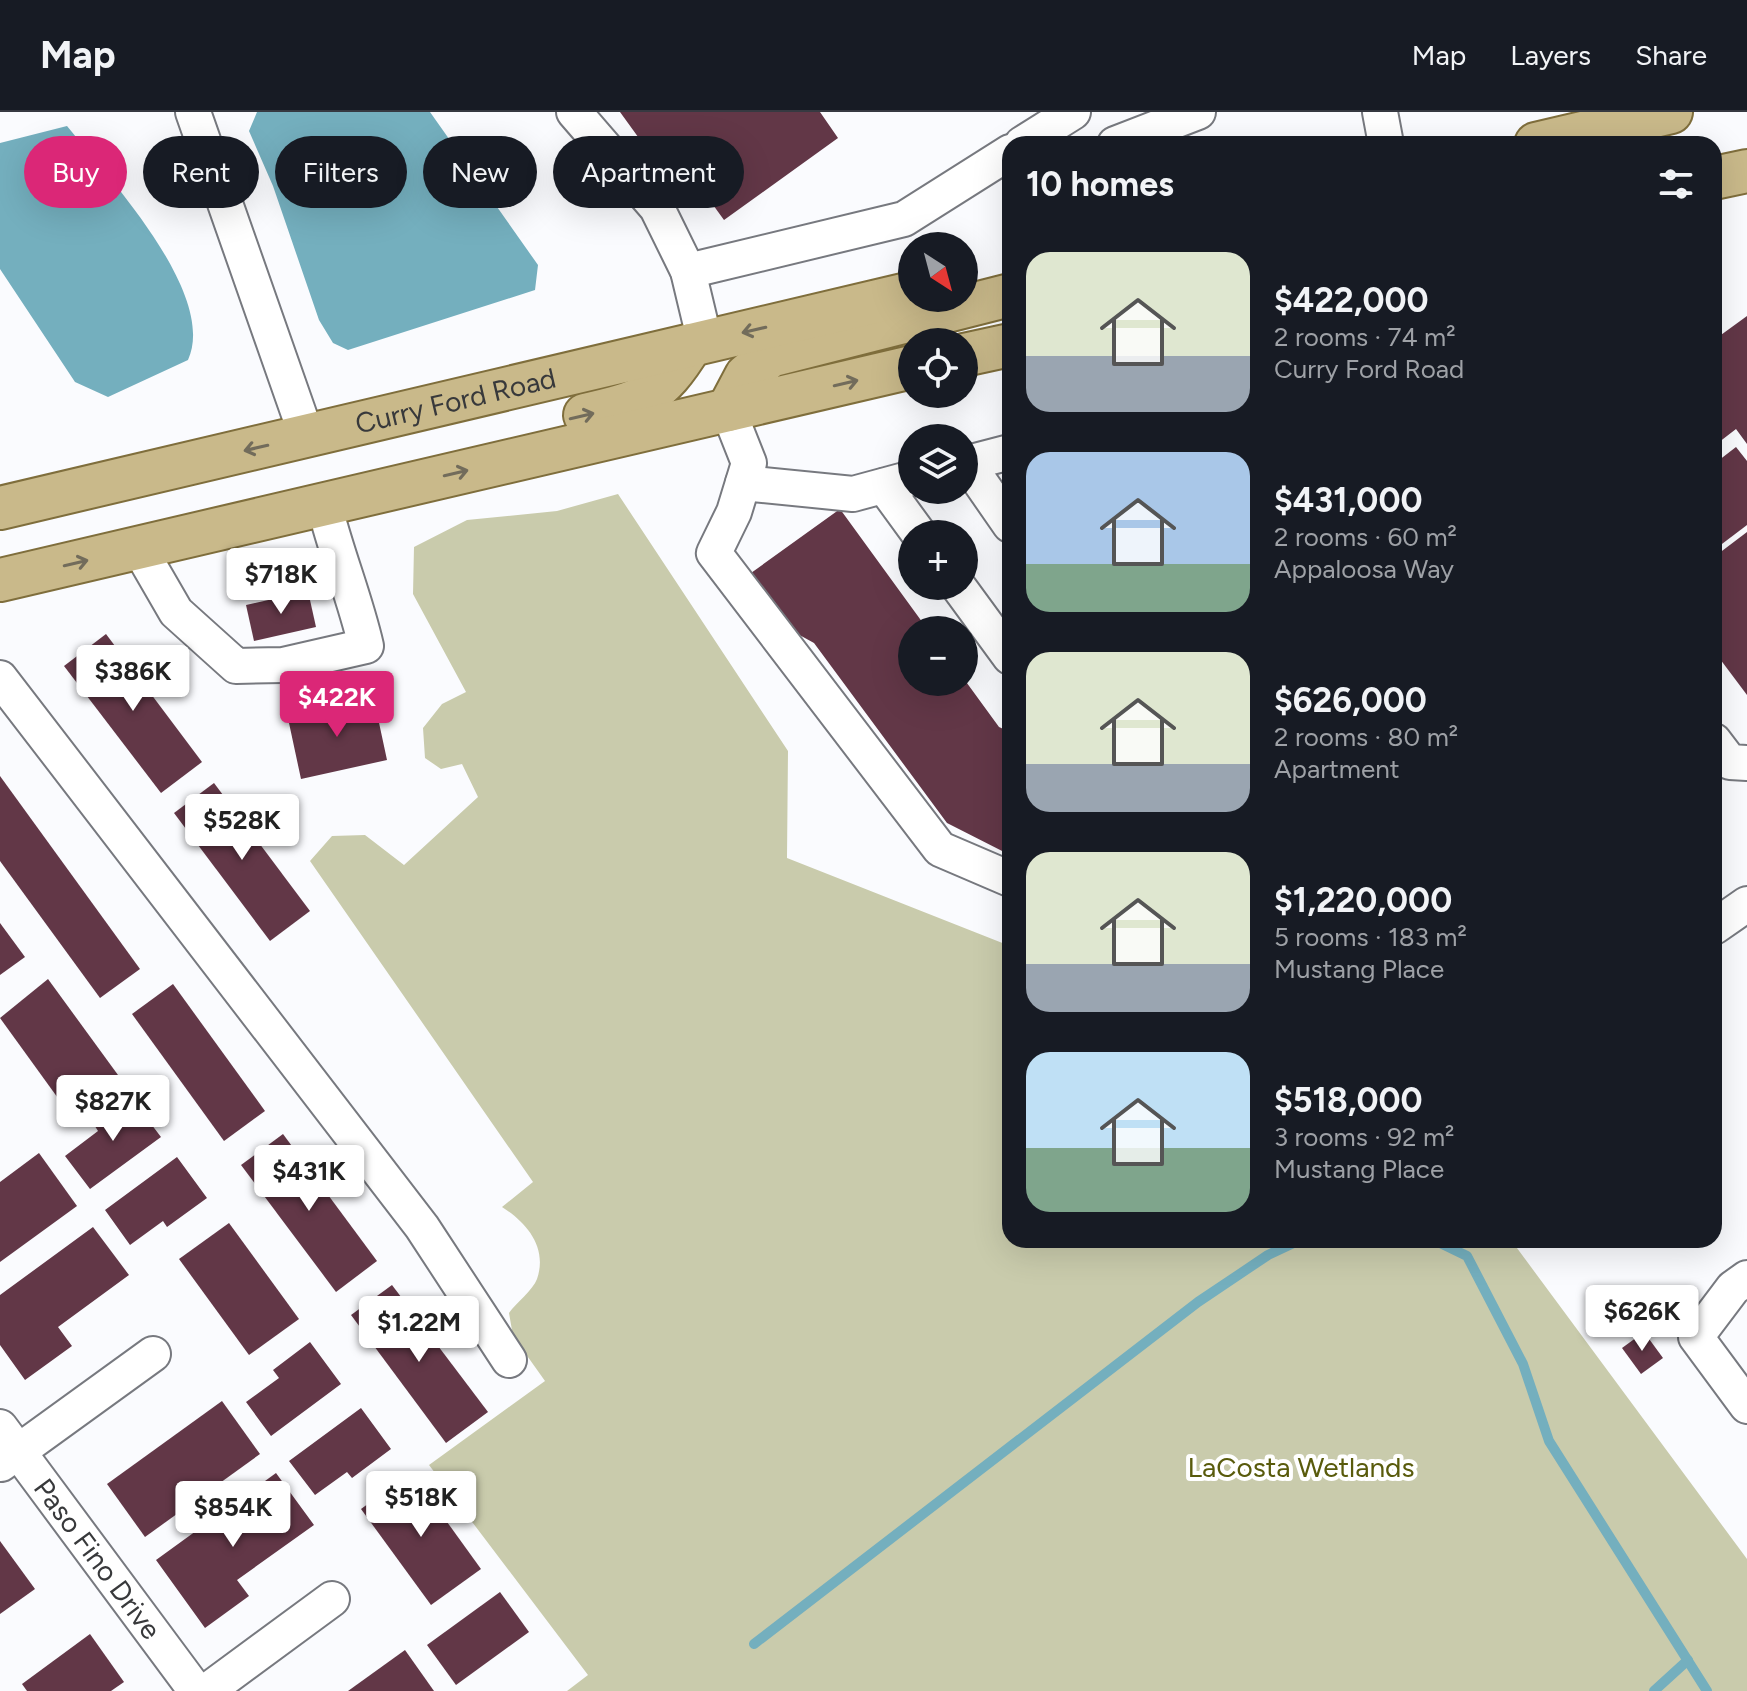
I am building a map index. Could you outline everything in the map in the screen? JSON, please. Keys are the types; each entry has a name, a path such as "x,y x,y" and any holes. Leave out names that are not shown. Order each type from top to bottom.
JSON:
{"main road":[{"path":"1564,136 1624,119 1671,112"},
{"path":"1722,176 1747,171"},
{"path":"978,277 1002,272"},
{"name":"Curry Ford Road","path":"0,508 898,296"},
{"path":"728,410 746,376 770,356 1002,297"},
{"path":"324,504 428,452 649,397 698,343"},
{"path":"978,352 1002,347"},
{"path":"0,580 898,370"}],"street":[{"path":"193,112 307,437"},
{"path":"574,112 657,208 688,271 698,343"},
{"path":"1035,136 1073,112"},
{"path":"1088,112 1107,136"},
{"path":"1134,136 1198,112"},
{"path":"1380,112 1384,136"},
{"path":"688,271 904,219 1002,157"},
{"path":"728,410 749,463 714,553 940,849 1002,876"},
{"path":"978,461 1002,454"},
{"path":"978,481 1002,514"},
{"path":"743,483 853,494 898,482"},
{"path":"139,548 176,612 236,666 283,665 366,646 354,593 334,546 324,504"},
{"path":"968,600 1002,646"},
{"path":"0,678 422,1227 509,1360"},
{"path":"1722,752 1730,762 1747,763"},
{"path":"1722,921 1747,904"},
{"path":"1747,1278 1733,1288 1696,1337 1747,1406"},
{"path":"6,1448 153,1354"},
{"name":"Paso Fino Drive","path":"6,1448 196,1691"},
{"path":"207,1691 332,1599"}],"green space":[{"name":"LaCosta Wetlands","path":"618,494 788,751 787,858 1002,943 1002,1248 1517,1248 1747,1559 1747,1691 567,1691 588,1675 429,1465 545,1381 513,1336 509,1313 537,1279 540,1256 527,1228 502,1207 533,1182 310,861 332,836 365,835 404,865 478,797 462,764 441,769 425,758 423,728 442,704 466,692 413,594 414,547 467,520 557,511"}],"water":[{"path":"257,112 430,112 447,136 423,136 423,208 498,208 538,265 535,290 348,350 333,343 319,320 281,208 407,208 407,136 275,136 275,192 259,154 259,136 251,136 249,131"},
{"path":"67,126 75,136 28,136"},
{"path":"24,137 24,208 127,208 127,200 154,237 187,303 193,333 188,360 108,397 75,382 0,269 0,143"}],"building":[{"path":"620,112 820,112 838,138 744,206 744,136 637,136"},
{"path":"715,208 741,208 724,220"},
{"path":"1747,316 1747,444 1736,429 1722,440 1722,334"},
{"path":"1736,447 1747,461 1747,525 1722,544 1722,458"},
{"path":"840,509 898,589 898,600 906,600 918,616 898,616 898,696 976,696 1002,728 1002,851 947,823 814,643 794,632 751,573"},
{"path":"1747,532 1747,695 1722,662 1722,551"},
{"path":"308,591 316,627 254,641 246,605"},
{"path":"106,634 202,762 161,793 64,666"},
{"path":"359,700 360,707 375,704 387,760 301,779 289,723 303,720 301,713"},
{"path":"0,776 140,969 100,998 0,861"},
{"path":"214,783 310,911 270,941 174,813"},
{"path":"0,923 25,957 0,975"},
{"path":"48,979 118,1075 68,1112 0,1018"},
{"path":"173,984 265,1111 224,1141 132,1014"},
{"path":"129,1095 161,1137 90,1189 65,1156 98,1131 93,1123"},
{"path":"283,1134 377,1261 336,1292 241,1165"},
{"path":"39,1153 77,1206 0,1262 0,1182"},
{"path":"177,1157 207,1198 167,1227 163,1221 130,1245 105,1210"},
{"path":"229,1223 299,1319 249,1355 179,1259"},
{"path":"93,1227 129,1275 58,1327 72,1346 25,1380 0,1345 0,1295"},
{"path":"392,1285 488,1412 446,1443 351,1315"},
{"path":"1644,1332 1663,1358 1641,1374 1622,1348"},
{"path":"310,1342 341,1384 271,1436 246,1402 279,1378 273,1370"},
{"path":"222,1401 260,1454 145,1537 107,1484"},
{"path":"361,1408 391,1449 352,1478 347,1472 315,1495 289,1461"},
{"path":"411,1472 481,1569 431,1605 361,1509"},
{"path":"276,1473 314,1525 237,1580 249,1596 205,1628 156,1560"},
{"path":"0,1541 35,1589 0,1614"},
{"path":"500,1592 529,1632 456,1685 427,1645"},
{"path":"90,1634 124,1682 111,1691 27,1691 22,1684"},
{"path":"405,1650 434,1691 348,1691"}],"waterway":[{"path":"754,1644 1198,1302 1283,1248"},
{"path":"1450,1248 1467,1256 1523,1364 1549,1441 1707,1691"},
{"path":"1654,1691 1688,1660"}]}
